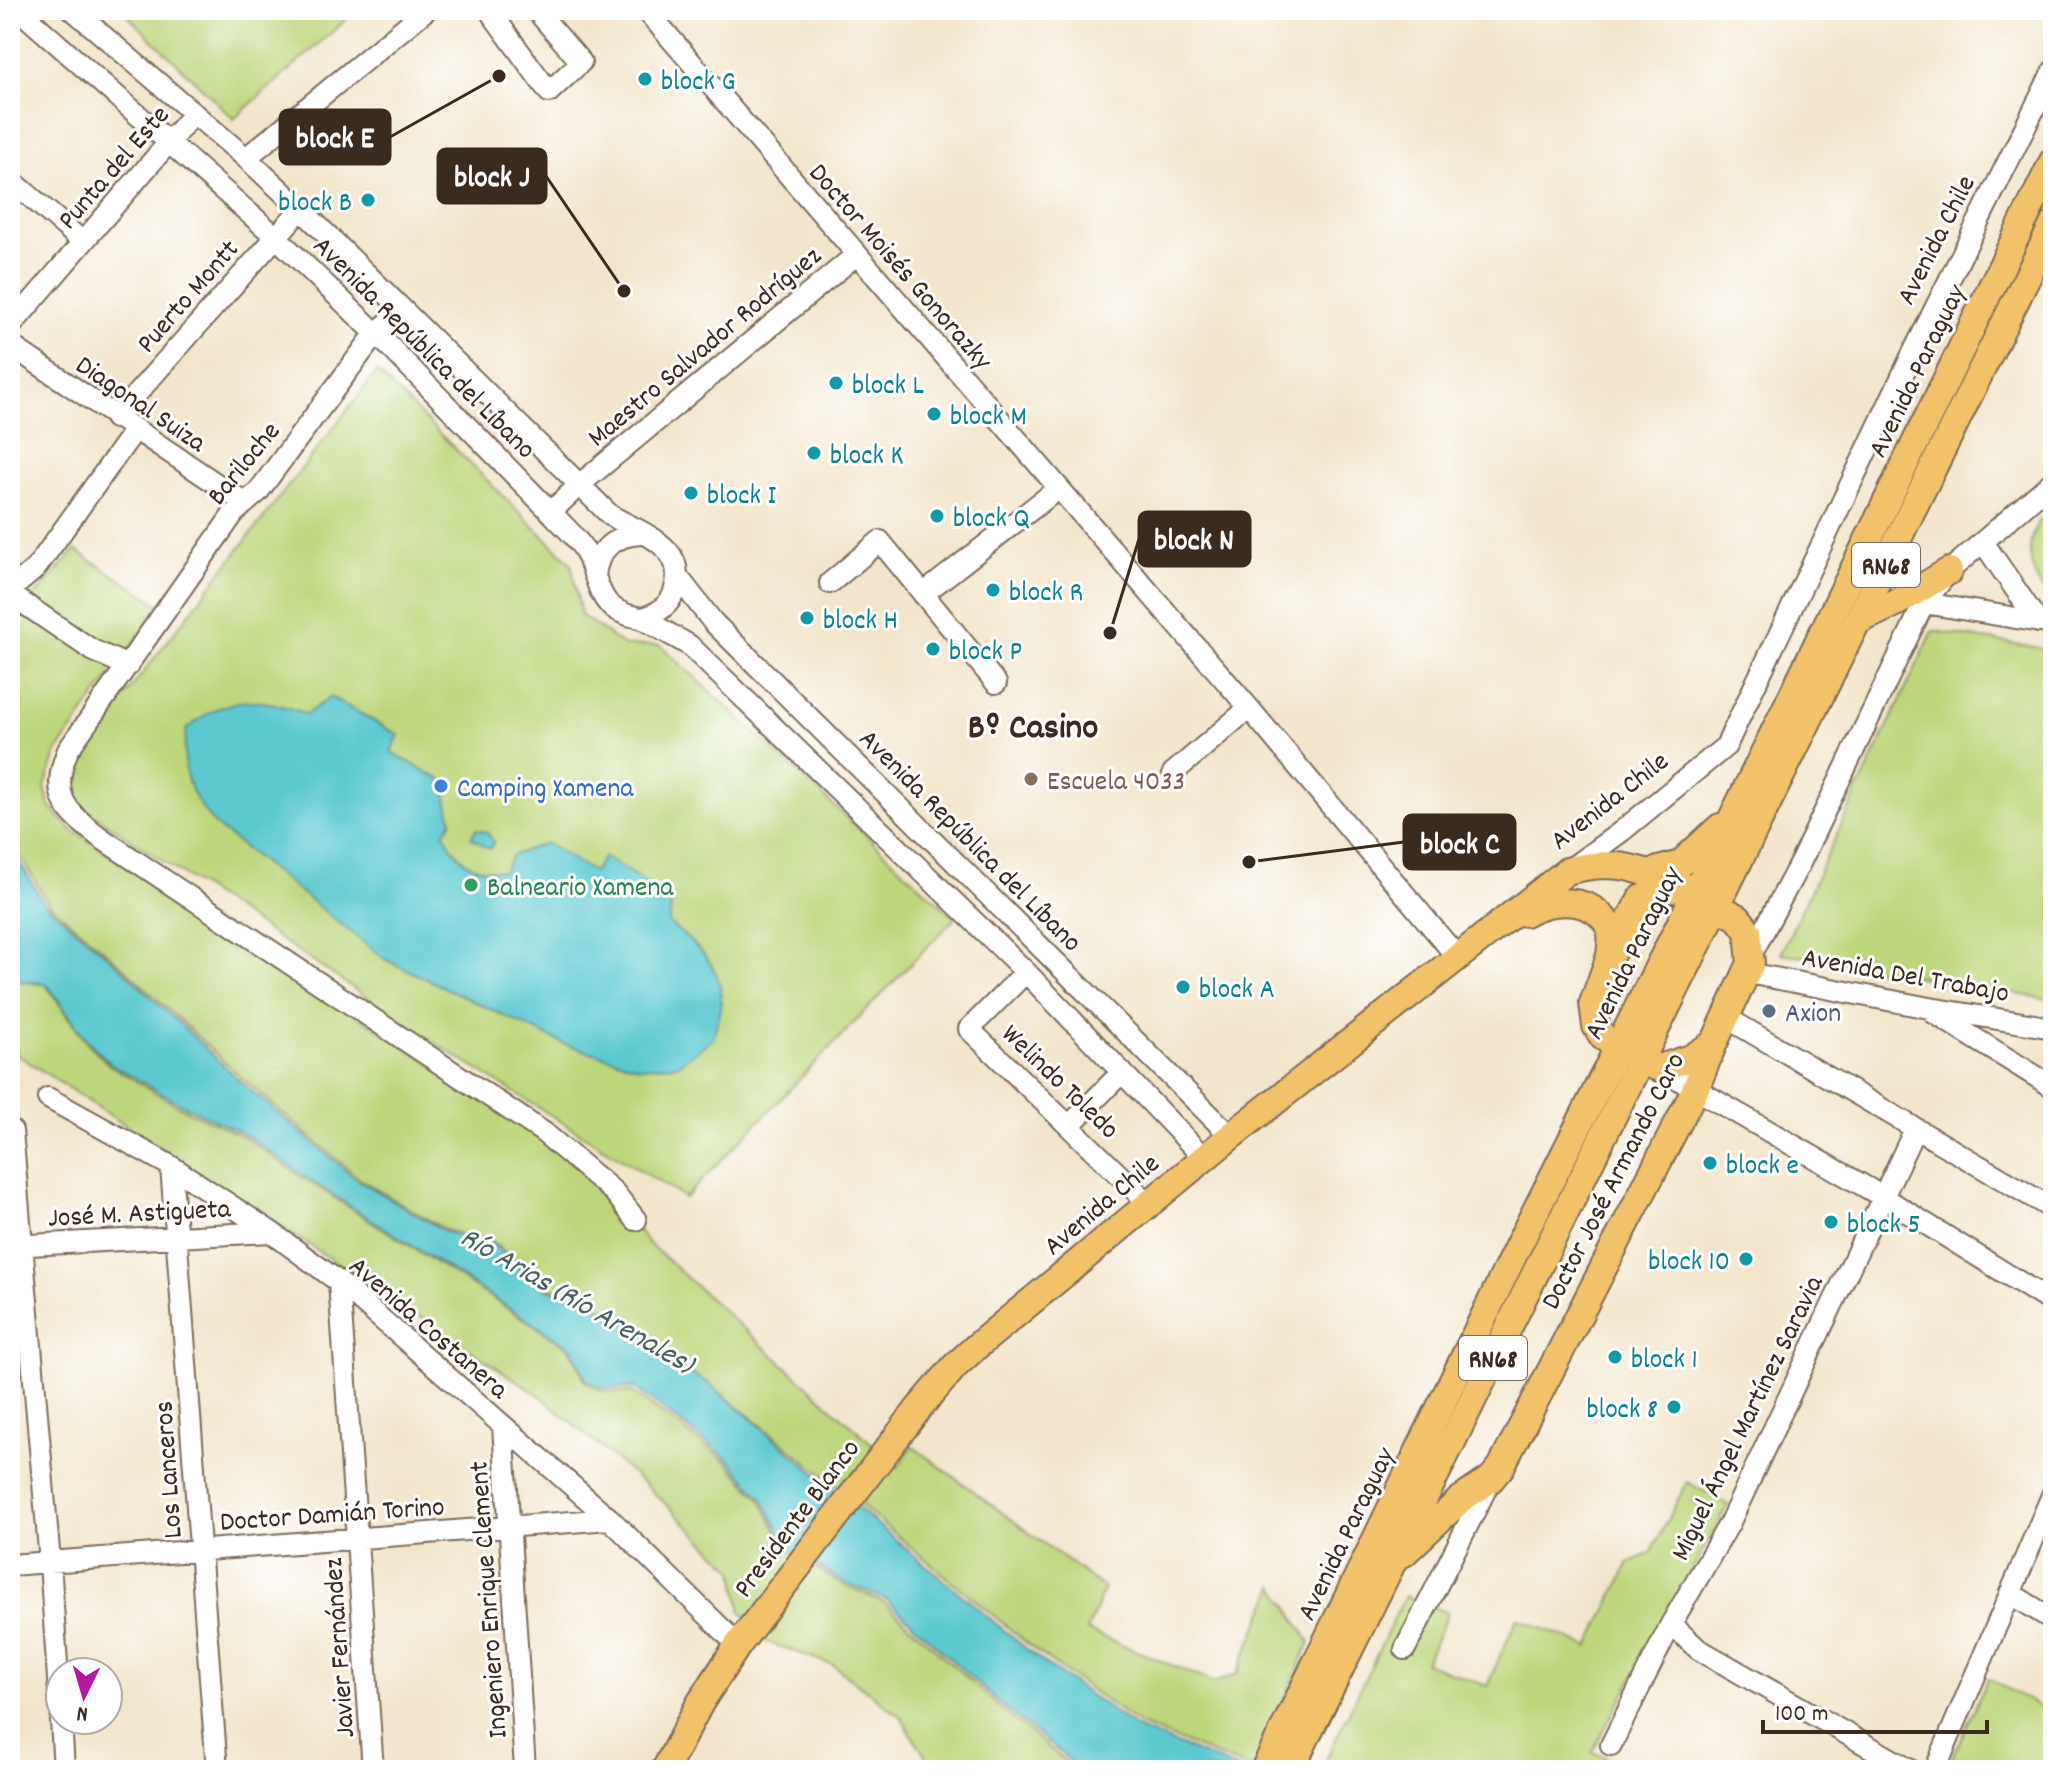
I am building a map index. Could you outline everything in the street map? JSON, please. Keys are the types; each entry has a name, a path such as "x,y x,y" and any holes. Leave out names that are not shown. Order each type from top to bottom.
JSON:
{"main road":[{"name":"Avenida Paraguay","path":"1290,1770 1336,1650 1513,1256 1639,1059 1691,890 1733,814 2053,161"},
{"name":"Avenida Paraguay","path":"1264,1770 1390,1567 2053,225"},
{"path":"1858,621 1896,603 1949,571"},
{"path":"1896,603 1924,603"},
{"path":"1749,953 1743,892 1764,811"},
{"path":"1567,871 1601,864 1640,870 1669,869 1689,858 1733,814"},
{"path":"1640,870 1691,890 1738,918 1749,953"},
{"name":"Avenida Chile","path":"887,1449 955,1366 1231,1136 1567,871"},
{"path":"1691,890 1658,891 1641,899 1596,989 1593,1013 1603,1037 1639,1059 1691,1058 1714,1043"},
{"path":"1493,930 1546,903 1562,901 1580,904 1594,910 1610,929 1610,956"},
{"name":"Doctor José Armando Caro","path":"1390,1567 1460,1500 1491,1479 1508,1454 1695,1090 1727,1018 1749,953"},
{"name":"Presidente Blanco","path":"746,1635 887,1449"},
{"path":"665,1770 700,1703 746,1635"}],"street":[{"name":"Avenida República del Líbano","path":"19,10 275,236 376,333 551,512 586,552 595,578"},
{"name":"Avenida República del Líbano","path":"73,10 246,158 578,486 610,515 642,534"},
{"path":"246,158 426,10"},
{"path":"489,10 549,92 581,62 536,10"},
{"name":"Doctor Moisés Gonorazky","path":"646,10 1249,708 1458,958"},
{"name":"Avenida Chile","path":"1567,871 1622,831 1726,746 1912,355 2053,71"},
{"name":"Punta del Este","path":"11,343 83,242 193,114"},
{"path":"10,179 83,242"},
{"name":"Puerto Montt","path":"115,418 301,209"},
{"name":"Maestro Salvador Rodríguez","path":"551,512 578,486 856,255"},
{"name":"Bariloche","path":"403,310 376,333 258,492 234,513 68,750 59,772 60,792 74,818 543,1132 614,1192 636,1220"},
{"name":"Diagonal Suiza","path":"11,343 134,431 245,503"},
{"path":"130,662 92,650 10,592 36,568 134,431"},
{"path":"1749,953 1800,863 1924,603 1949,571 2053,481"},
{"path":"923,594 1059,488"},
{"path":"642,534 657,539 671,553 678,577 673,596 663,607 641,618 615,611 602,598 595,578 602,552 613,541 642,534"},
{"path":"830,583 880,541 996,683"},
{"path":"1983,542 2046,623"},
{"name":"Avenida República del Líbano","path":"678,577 713,622 1231,1136"},
{"path":"1924,603 2046,623"},
{"name":"Avenida República del Líbano","path":"641,618 689,645 1026,972 1204,1158"},
{"path":"1173,773 1249,708"},
{"path":"874,826 875,812 883,807 890,806 905,812"},
{"path":"1622,831 1621,849 1640,870"},
{"path":"950,900 959,902 965,899 970,893 971,877"},
{"name":"Avenida Del Trabajo","path":"1749,953 1924,1007 2053,1028"},
{"name":"Welindo Toledo","path":"1026,972 969,1029 1150,1205"},
{"path":"1924,1007 2053,1087"},
{"path":"1727,1018 2053,1209"},
{"path":"1639,1059 1883,1197 2053,1303"},
{"path":"1069,1126 1122,1072"},
{"name":"Avenida Costanera","path":"48,1098 171,1166 271,1232 339,1282 746,1635"},
{"name":"Miguel Ángel Martínez Saravia","path":"1611,1745 1671,1624 1729,1524 1915,1129"},
{"path":"12,1131 16,1246 50,1562 56,1656"},
{"name":"Los Lanceros","path":"171,1166 217,1770"},
{"name":"José M. Astigueta","path":"16,1246 271,1232"},
{"name":"Javier Fernández","path":"339,1282 373,1770"},
{"name":"Ingeniero Enrique Clement","path":"503,1426 525,1770"},
{"path":"1405,1649 1491,1479"},
{"path":"1935,1770 2053,1493"},
{"name":"Doctor Damián Torino","path":"10,1565 610,1519"},
{"path":"2010,1593 2053,1620"},
{"path":"1671,1624 1698,1649 1910,1770"},
{"path":"62,1736 64,1770"}],"green space":[{"path":"136,10 357,10 234,119 129,17"},
{"name":"Camping Xamena","path":"377,372 571,563 581,615 624,646 660,645 955,918 685,1198 447,1051 73,801 66,772"},
{"path":"2053,510 2053,599 2039,584 2030,553 2033,532"},
{"path":"75,550 160,605 56,753 45,787 50,807 72,830 542,1136 610,1193 647,1242 898,1467 912,1446 1104,1588 1087,1631 1215,1683 1237,1674 1275,1586 1310,1642 1253,1770 1140,1725 1040,1654 707,1382 666,1359 643,1327 576,1295 543,1286 492,1241 448,1231 360,1179 244,1080 112,957 49,904 10,839 10,607 20,613"},
{"path":"1933,631 2053,650 2053,1000 1781,953"},
{"path":"10,980 46,985 86,1041 109,1065 178,1106 245,1137 303,1178 571,1349 585,1381 602,1391 633,1392 726,1461 761,1500 784,1547 841,1584 884,1602 1000,1708 1076,1770 934,1770 900,1716 833,1665 764,1641 741,1611 734,1570 648,1487 539,1395 10,1050"},
{"path":"1687,1482 1728,1505 1592,1752 1637,1770 1321,1770 1405,1596 1448,1613 1425,1663 1487,1686 1517,1618 1589,1647 1629,1563 1651,1553"},
{"path":"1988,1678 2053,1714 2053,1770 1947,1770"}],"water":[{"name":"Balneario Xamena","path":"330,697 399,735 391,752 443,781 452,821 444,833 467,863 482,869 503,871 513,855 546,843 593,872 604,857 672,898 669,923 710,962 719,983 721,1005 713,1039 677,1065 640,1067 564,1044 386,960 214,824 188,781 184,758 186,730 216,709 230,704 258,701 307,714"},
{"path":"476,829 487,832 494,842 490,849 471,837"},
{"name":"Río Arias (Río Arenales)","path":"10,847 45,904 109,957 241,1082 355,1178 446,1232 491,1243 543,1288 575,1297 644,1330 664,1360 707,1382 1036,1657 1138,1729 1241,1770 1082,1770 1000,1704 886,1599 843,1582 786,1545 763,1499 728,1459 635,1388 602,1388 586,1379 572,1348 313,1182 245,1134 179,1103 111,1064 86,1039 47,984 10,979"}],"place":[{"name":"block E","path":"499,76"},
{"name":"block G","path":"645,79"},
{"name":"block B","path":"368,200"},
{"name":"block J","path":"624,291"},
{"name":"block L","path":"836,383"},
{"name":"block M","path":"934,414"},
{"name":"block K","path":"814,453"},
{"name":"block I","path":"691,493"},
{"name":"block Q","path":"937,516"},
{"name":"block R","path":"993,590"},
{"name":"block H","path":"807,618"},
{"name":"block N","path":"1110,633"},
{"name":"block P","path":"933,649"},
{"name":"Escuela 4033","path":"1031,779"},
{"name":"Camping Xamena","path":"441,786"},
{"name":"block C","path":"1249,862"},
{"name":"Balneario Xamena","path":"471,885"},
{"name":"block A","path":"1183,987"},
{"name":"Axion","path":"1769,1011"},
{"name":"block e","path":"1710,1163"},
{"name":"block 5","path":"1831,1222"},
{"name":"block 10","path":"1746,1259"},
{"name":"block 1","path":"1615,1357"},
{"name":"block 8","path":"1674,1407"}],"district":[{"name":"Bº Casino","path":"1033,724"}]}
